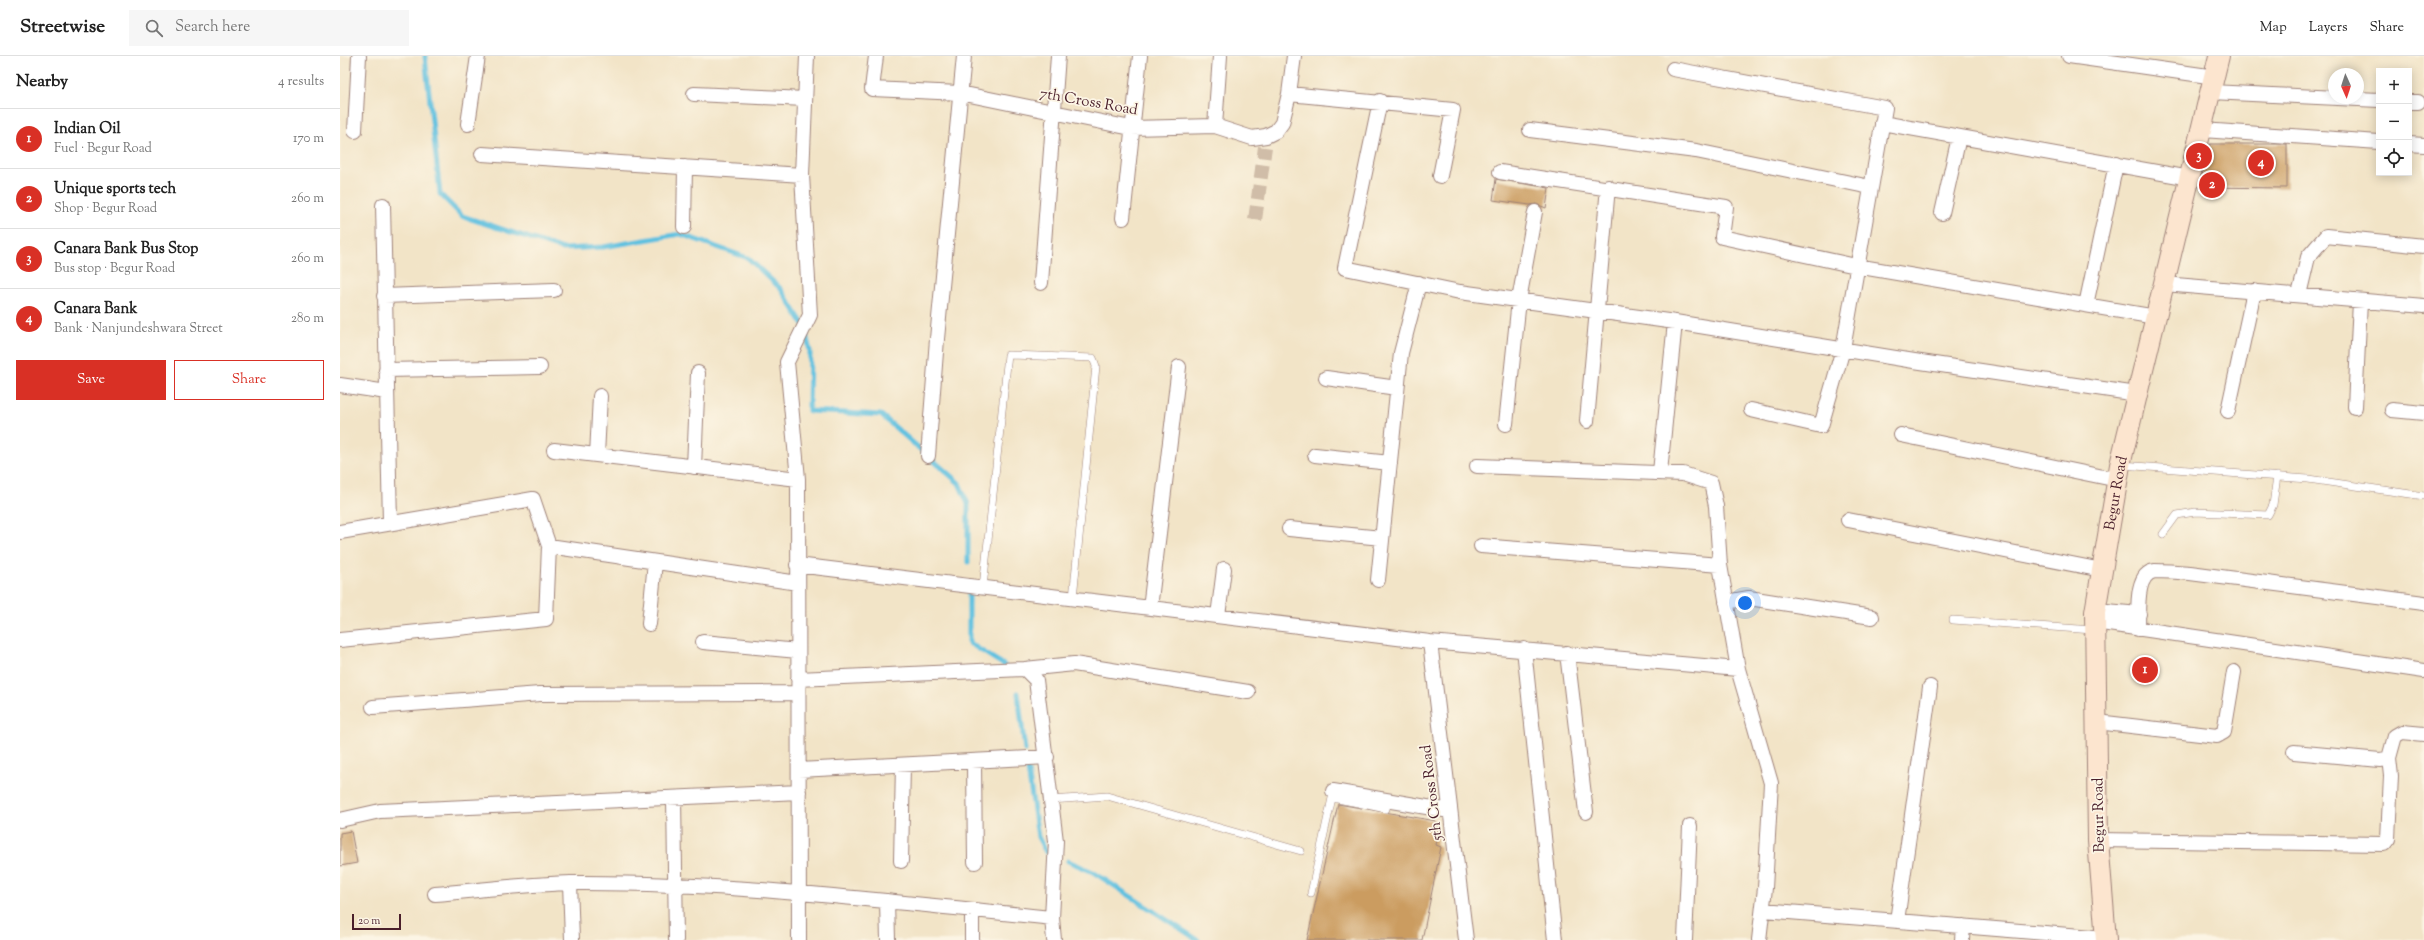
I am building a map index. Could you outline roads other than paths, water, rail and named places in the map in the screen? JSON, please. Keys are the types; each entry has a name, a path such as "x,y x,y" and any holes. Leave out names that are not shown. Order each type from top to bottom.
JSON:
{"main road":[{"name":"Begur Road","path":"2106,939 2098,840 2096,621 2102,570 2119,472 2219,56"}],"street":[{"path":"355,131 359,56"},
{"path":"468,124 478,56"},
{"path":"799,940 798,479 787,362 810,315 802,175 807,56"},
{"name":"7th Cross Road","path":"876,56 872,89 960,93 1131,128 1215,126 1266,141 1282,124 1289,94 1294,56"},
{"path":"928,456 964,56"},
{"path":"1041,283 1058,56"},
{"path":"1123,218 1131,128 1140,56"},
{"path":"1215,126 1220,56"},
{"path":"2069,56 2213,85 2376,100"},
{"path":"1673,69 1885,108 1856,266 1843,349 1821,426 1751,410"},
{"path":"694,94 805,99"},
{"path":"1289,94 1380,101 1453,110 1440,176"},
{"path":"1380,101 1345,268 1460,292 1675,322 2137,394"},
{"path":"1882,123 2190,178"},
{"path":"1530,130 1696,151 1870,187"},
{"path":"2202,130 2376,142"},
{"path":"1942,213 1959,137"},
{"path":"2412,144 2424,145"},
{"path":"482,154 802,175"},
{"path":"2086,305 2116,164"},
{"path":"684,227 685,167"},
{"path":"1500,172 1608,187 1726,207 1722,238 1856,266 2156,317"},
{"path":"1587,421 1608,187"},
{"path":"383,205 390,522"},
{"path":"1506,424 1518,300 1535,212"},
{"path":"2299,295 2308,257 2326,236 2424,246"},
{"path":"1378,580 1401,353 1419,283"},
{"path":"2164,284 2424,306"},
{"path":"384,296 554,290"},
{"path":"2228,411 2254,291"},
{"path":"2355,407 2360,301"},
{"path":"1660,472 1675,322"},
{"path":"386,370 540,367"},
{"path":"1150,608 1179,367"},
{"path":"694,467 698,373"},
{"path":"1326,378 1397,388"},
{"path":"340,386 386,392"},
{"path":"597,455 600,396"},
{"path":"2392,410 2424,413"},
{"path":"1901,435 2119,472"},
{"path":"554,450 798,479"},
{"path":"1315,455 1390,464"},
{"path":"1477,466 1660,472 1683,474 1711,483 1716,506 1720,565 1738,668 1771,784 1763,910 1759,940"},
{"path":"340,532 390,522 533,499 550,546 546,619 340,640"},
{"path":"1848,520 2102,570"},
{"path":"1289,529 1382,538"},
{"path":"550,546 798,583"},
{"path":"1481,546 1720,565"},
{"path":"649,624 655,562"},
{"path":"798,565 1430,642 1738,668"},
{"path":"1218,616 1224,569"},
{"path":"2138,629 2140,585 2145,576 2154,571 2190,573 2424,603"},
{"path":"1726,602 1749,598 1872,617"},
{"path":"2096,621 2139,614"},
{"path":"2096,621 2138,629 2424,671"},
{"path":"703,642 798,651"},
{"name":"5th Cross Road","path":"1430,642 1466,940"},
{"path":"1524,649 1555,940"},
{"path":"1567,653 1586,812"},
{"path":"798,679 1025,669 1074,664 1248,692"},
{"path":"1025,669 1036,680 1047,757 1056,841 1052,918 1054,940"},
{"path":"2097,722 2217,736 2224,732 2234,672"},
{"path":"1897,921 1930,687"},
{"path":"373,707 540,694 798,693"},
{"path":"2098,840 2384,844 2388,839 2391,776 2389,758 2395,736 2402,732 2424,734"},
{"path":"2294,752 2380,760 2389,758"},
{"path":"799,770 1047,757"},
{"path":"974,762 975,862"},
{"path":"901,861 903,765"},
{"path":"1333,791 1359,800 1388,801 1450,811"},
{"path":"340,820 380,811 799,792"},
{"path":"674,798 676,940"},
{"path":"1685,940 1690,826"},
{"path":"435,894 570,883 675,884 887,901 1052,918"},
{"path":"570,883 572,940"},
{"path":"887,901 888,940"},
{"path":"972,910 972,940"},
{"path":"1763,910 1897,921 1963,933 2106,939"}],"lane":[{"path":"983,587 1008,355 1093,358 1096,366 1073,598"},
{"path":"2119,472 2277,476 2424,496"},
{"path":"2163,534 2177,515 2195,512 2256,517 2268,515 2273,505 2277,476"},
{"path":"1953,620 2096,621"},
{"path":"1051,800 1107,796 1301,851"},
{"path":"1311,893 1332,798 1359,800"}],"waterway":[{"path":"425,56 440,194 462,216 563,249 603,247 680,234 748,258 781,289 803,324"},
{"path":"805,331 810,351 809,411 881,415 959,483 968,504 968,562"},
{"path":"969,594 969,643 1004,665"},
{"path":"1018,693 1025,750"},
{"path":"1028,770 1038,837 1046,852"},
{"path":"1068,861 1093,872 1198,940"}],"tunnel":[{"path":"1255,220 1265,147"}],"place":[{"name":"Canara Bank Bus Stop","path":"2199,156"},
{"name":"Canara Bank","path":"2261,163"},
{"name":"Unique sports tech","path":"2212,185"},
{"name":"Indian Oil","path":"2145,670"}]}
